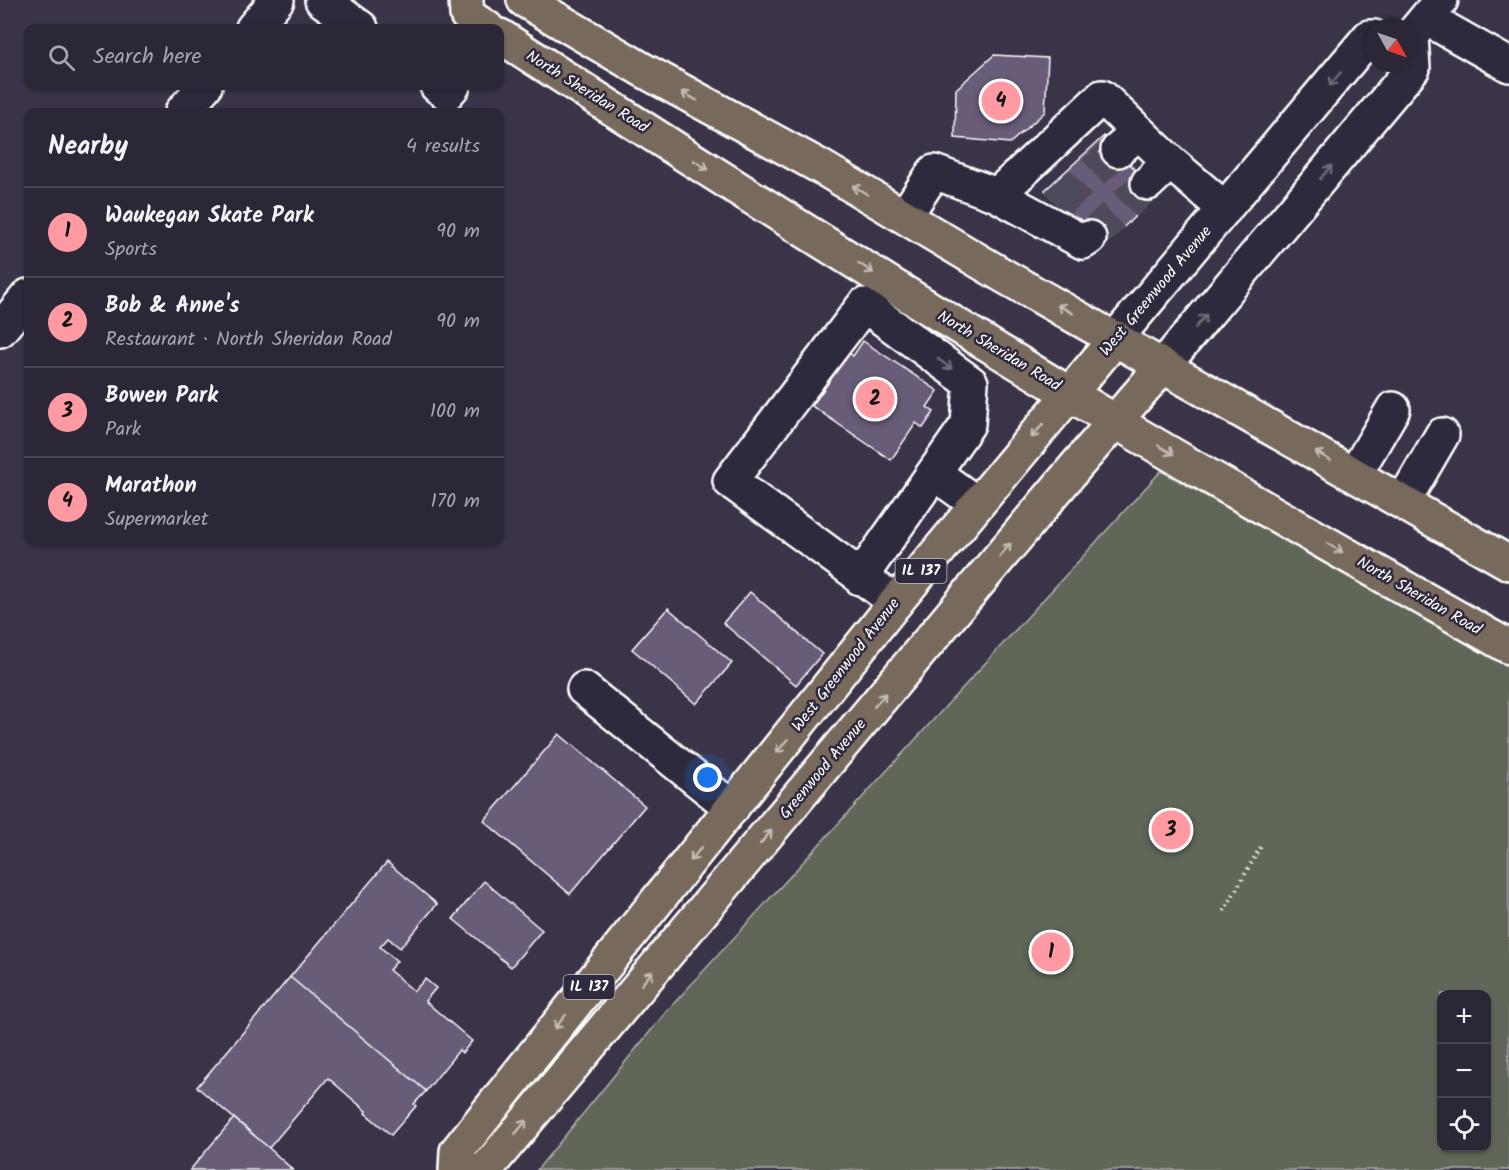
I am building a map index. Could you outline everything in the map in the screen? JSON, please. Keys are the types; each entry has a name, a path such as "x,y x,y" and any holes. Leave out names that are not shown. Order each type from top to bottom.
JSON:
{"main road":[{"path":"466,0 467,15 481,24"},
{"path":"524,0 643,70 821,167 1004,276 1508,559"},
{"name":"North Sheridan Road","path":"504,39 931,310 1115,421 1509,648"},
{"name":"West Greenwood Avenue","path":"456,1170 457,1150 896,602 1116,338"},
{"name":"Greenwood Avenue","path":"482,1170 494,1160 1163,366"}],"street":[{"path":"256,24 277,0"},
{"path":"322,0 355,24"},
{"path":"1163,366 1413,68 1422,23 1509,65"},
{"name":"West Greenwood Avenue","path":"1116,338 1365,42"},
{"path":"997,195 1102,97 1128,141 1159,172 1225,209"},
{"path":"905,216 934,172 1047,212 1083,242 1089,238"},
{"path":"0,330 24,301"},
{"path":"860,578 968,424 971,398 971,383 864,305 730,481 860,578 896,602"},
{"path":"911,340 931,310"},
{"path":"1355,474 1393,409"},
{"path":"1403,502 1442,435"},
{"path":"934,473 977,504"},
{"path":"584,689 732,808"}],"path":[{"path":"1224,911 1261,846"}],"green space":[{"path":"1161,471 1509,665 1509,1170 537,1170 666,1012"}],"building":[{"path":"994,55 1048,58 1045,112 1010,143 955,138 956,89"},
{"path":"1104,136 1158,195 1099,250 1045,190"},
{"path":"863,341 938,391 927,407 934,412 923,428 916,423 891,460 812,406 849,353 853,356"},
{"path":"750,592 822,654 796,685 723,623"},
{"path":"668,608 732,663 696,704 632,649"},
{"path":"559,734 645,806 570,894 484,821"},
{"path":"387,862 437,904 400,948 388,938 380,947 397,961 389,970 414,991 425,979 436,988 425,1001 472,1041 462,1053 459,1050 426,1091 290,977"},
{"path":"484,881 542,930 511,967 453,919"},
{"path":"290,977 426,1091 391,1135 328,1078 269,1148 197,1087"},
{"path":"234,1118 269,1148 293,1170 190,1170"}],"tunnel":[{"path":"1056,204 1118,150"},
{"path":"1089,238 1148,183"}],"place":[{"name":"Marathon","path":"1001,101"},
{"name":"Bob & Anne's","path":"875,399"},
{"name":"Bowen Park","path":"1171,830"},
{"name":"Waukegan Skate Park","path":"1051,952"}]}
